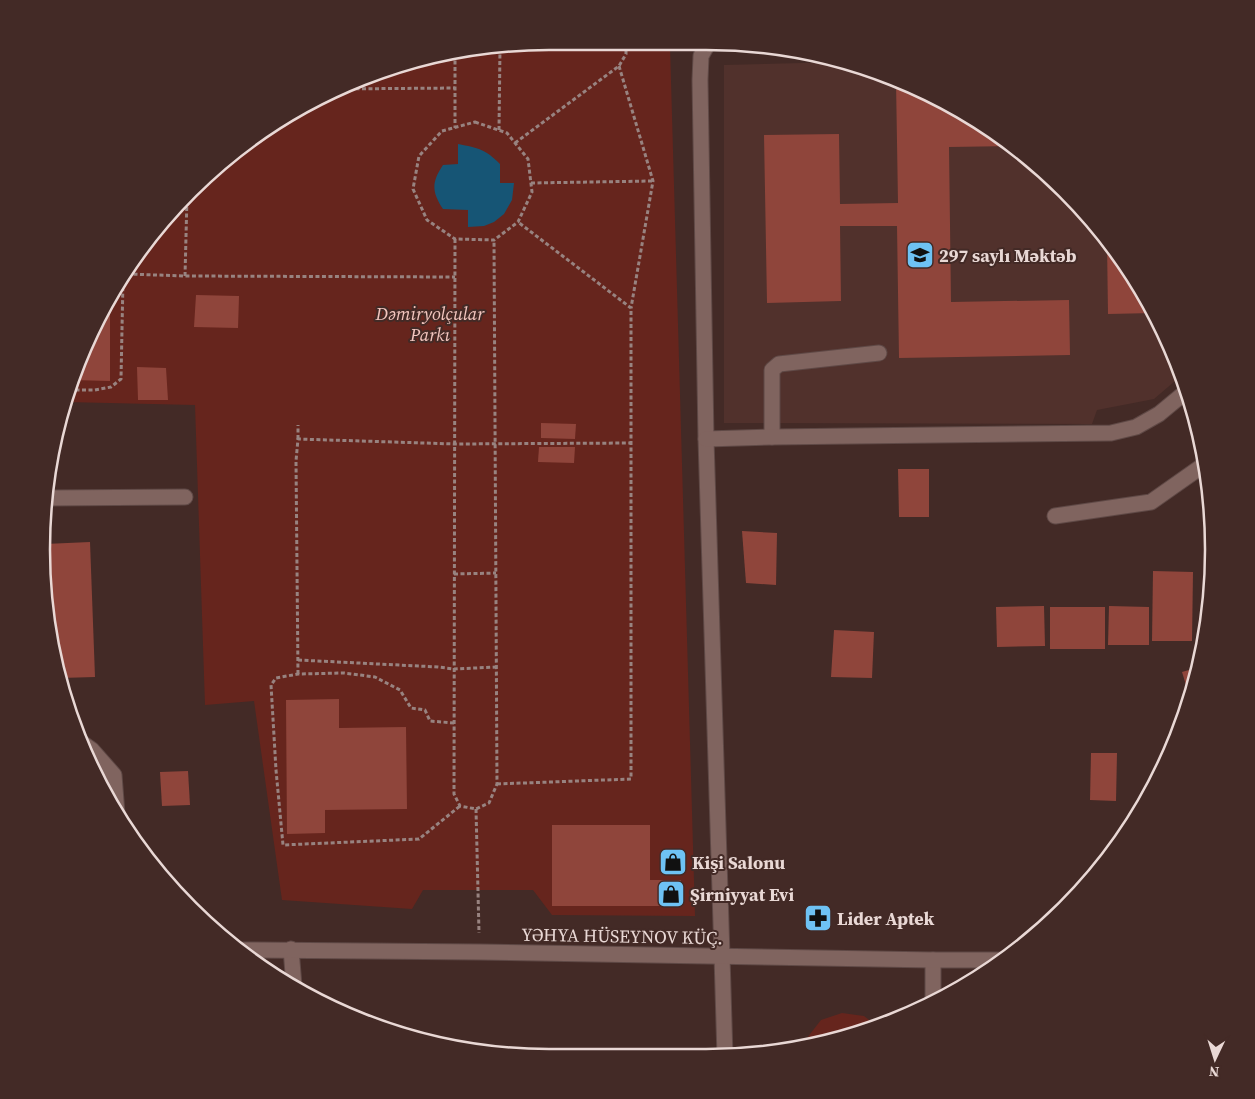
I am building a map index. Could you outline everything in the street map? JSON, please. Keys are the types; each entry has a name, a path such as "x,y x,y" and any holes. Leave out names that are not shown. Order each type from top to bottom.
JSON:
{"street":[{"path":"704,50 701,56 700,80 706,439 725,1048"},
{"path":"772,437 772,370 779,364 879,353"},
{"path":"706,439 1111,433 1136,427 1159,414 1180,396"},
{"path":"1055,516 1151,502 1198,469"},
{"path":"53,498 185,497"},
{"path":"93,751 114,776 116,796"},
{"path":"291,949 293,978"},
{"name":"YƏHYA HÜSEYNOV KÜÇ.","path":"250,950 990,960"},
{"path":"933,960 933,993"}],"path":[{"path":"516,143 619,66 626,54 626,50"},
{"path":"500,53 500,130"},
{"path":"455,59 455,128"},
{"path":"498,784 631,779 630,308 653,181 619,66"},
{"path":"356,89 455,88"},
{"path":"474,122 500,130 507,133 528,158 532,192 518,222 494,240 455,239 427,220 413,189 419,156 442,131 474,122"},
{"path":"531,182 653,181"},
{"path":"185,276 186,207"},
{"path":"518,222 630,308"},
{"path":"455,239 454,794 460,806"},
{"path":"454,723 430,721 425,710 411,708 400,690 375,676 344,673 298,674 276,678 271,686 283,845 419,839 460,806 476,809 489,803 498,784 494,240"},
{"path":"133,274 455,277"},
{"path":"77,390 96,390 111,387 121,379 123,290"},
{"path":"298,425 296,461 298,674"},
{"path":"298,439 455,444 631,443"},
{"path":"454,574 496,573"},
{"path":"298,660 454,669 497,668"},
{"path":"476,809 479,952"}],"shaded area":[{"name":"297 saylı Məktəb","path":"815,63 835,67 897,88 955,117 983,134 1010,153 1059,196 1102,245 1138,300 1167,358 1175,381 1154,399 1097,410 1092,424 724,423 724,65"}],"green space":[{"name":"Dəmiryolçular Parkı","path":"670,50 695,916 552,915 533,890 423,890 412,909 282,900 254,701 205,705 195,405 73,402 88,358 117,300 134,272 153,245 196,196 245,153 300,117 329,102 358,88 420,67 484,54 517,51"},
{"path":"842,1013 864,1016 870,1021 835,1032 807,1038 821,1020"}],"water":[{"path":"458,144 486,152 500,164 500,183 514,183 512,200 504,214 494,222 484,226 468,227 468,210 443,209 435,192 436,177 443,165 458,164"}],"building":[{"path":"896,88 955,117 1000,146 949,147 951,302 1069,300 1070,355 899,358 897,226 840,226 841,301 767,303 764,135 839,134 840,204 898,203"},
{"path":"1107,252 1145,313 1108,314"},
{"path":"196,295 239,296 238,328 194,327"},
{"path":"110,314 110,381 80,380 88,358"},
{"path":"137,367 166,368 168,400 138,400"},
{"path":"541,423 576,424 575,439 541,438"},
{"path":"539,447 575,447 574,463 538,462"},
{"path":"898,469 929,469 929,517 899,517"},
{"path":"742,531 777,533 776,585 746,583"},
{"path":"90,542 95,677 67,678 54,615 50,544"},
{"path":"1153,571 1193,572 1192,641 1152,641"},
{"path":"1044,606 1045,646 997,647 996,607"},
{"path":"1109,606 1149,607 1149,645 1108,645"},
{"path":"1050,607 1105,607 1105,649 1050,649"},
{"path":"834,630 874,632 872,678 831,677"},
{"path":"1190,670 1186,685 1182,672"},
{"path":"339,699 339,728 406,727 407,809 325,810 325,833 287,834 286,700"},
{"path":"1091,753 1117,753 1116,801 1090,800"},
{"path":"188,771 190,805 162,806 160,772"},
{"path":"552,825 650,825 650,880 681,880 681,906 552,906"}],"place":[{"name":"297 saylı Məktəb","path":"920,255"},
{"name":"Kişi Salonu","path":"673,862"},
{"name":"Şirniyyat Evi","path":"671,894"},
{"name":"Lider Aptek","path":"818,918"}]}
